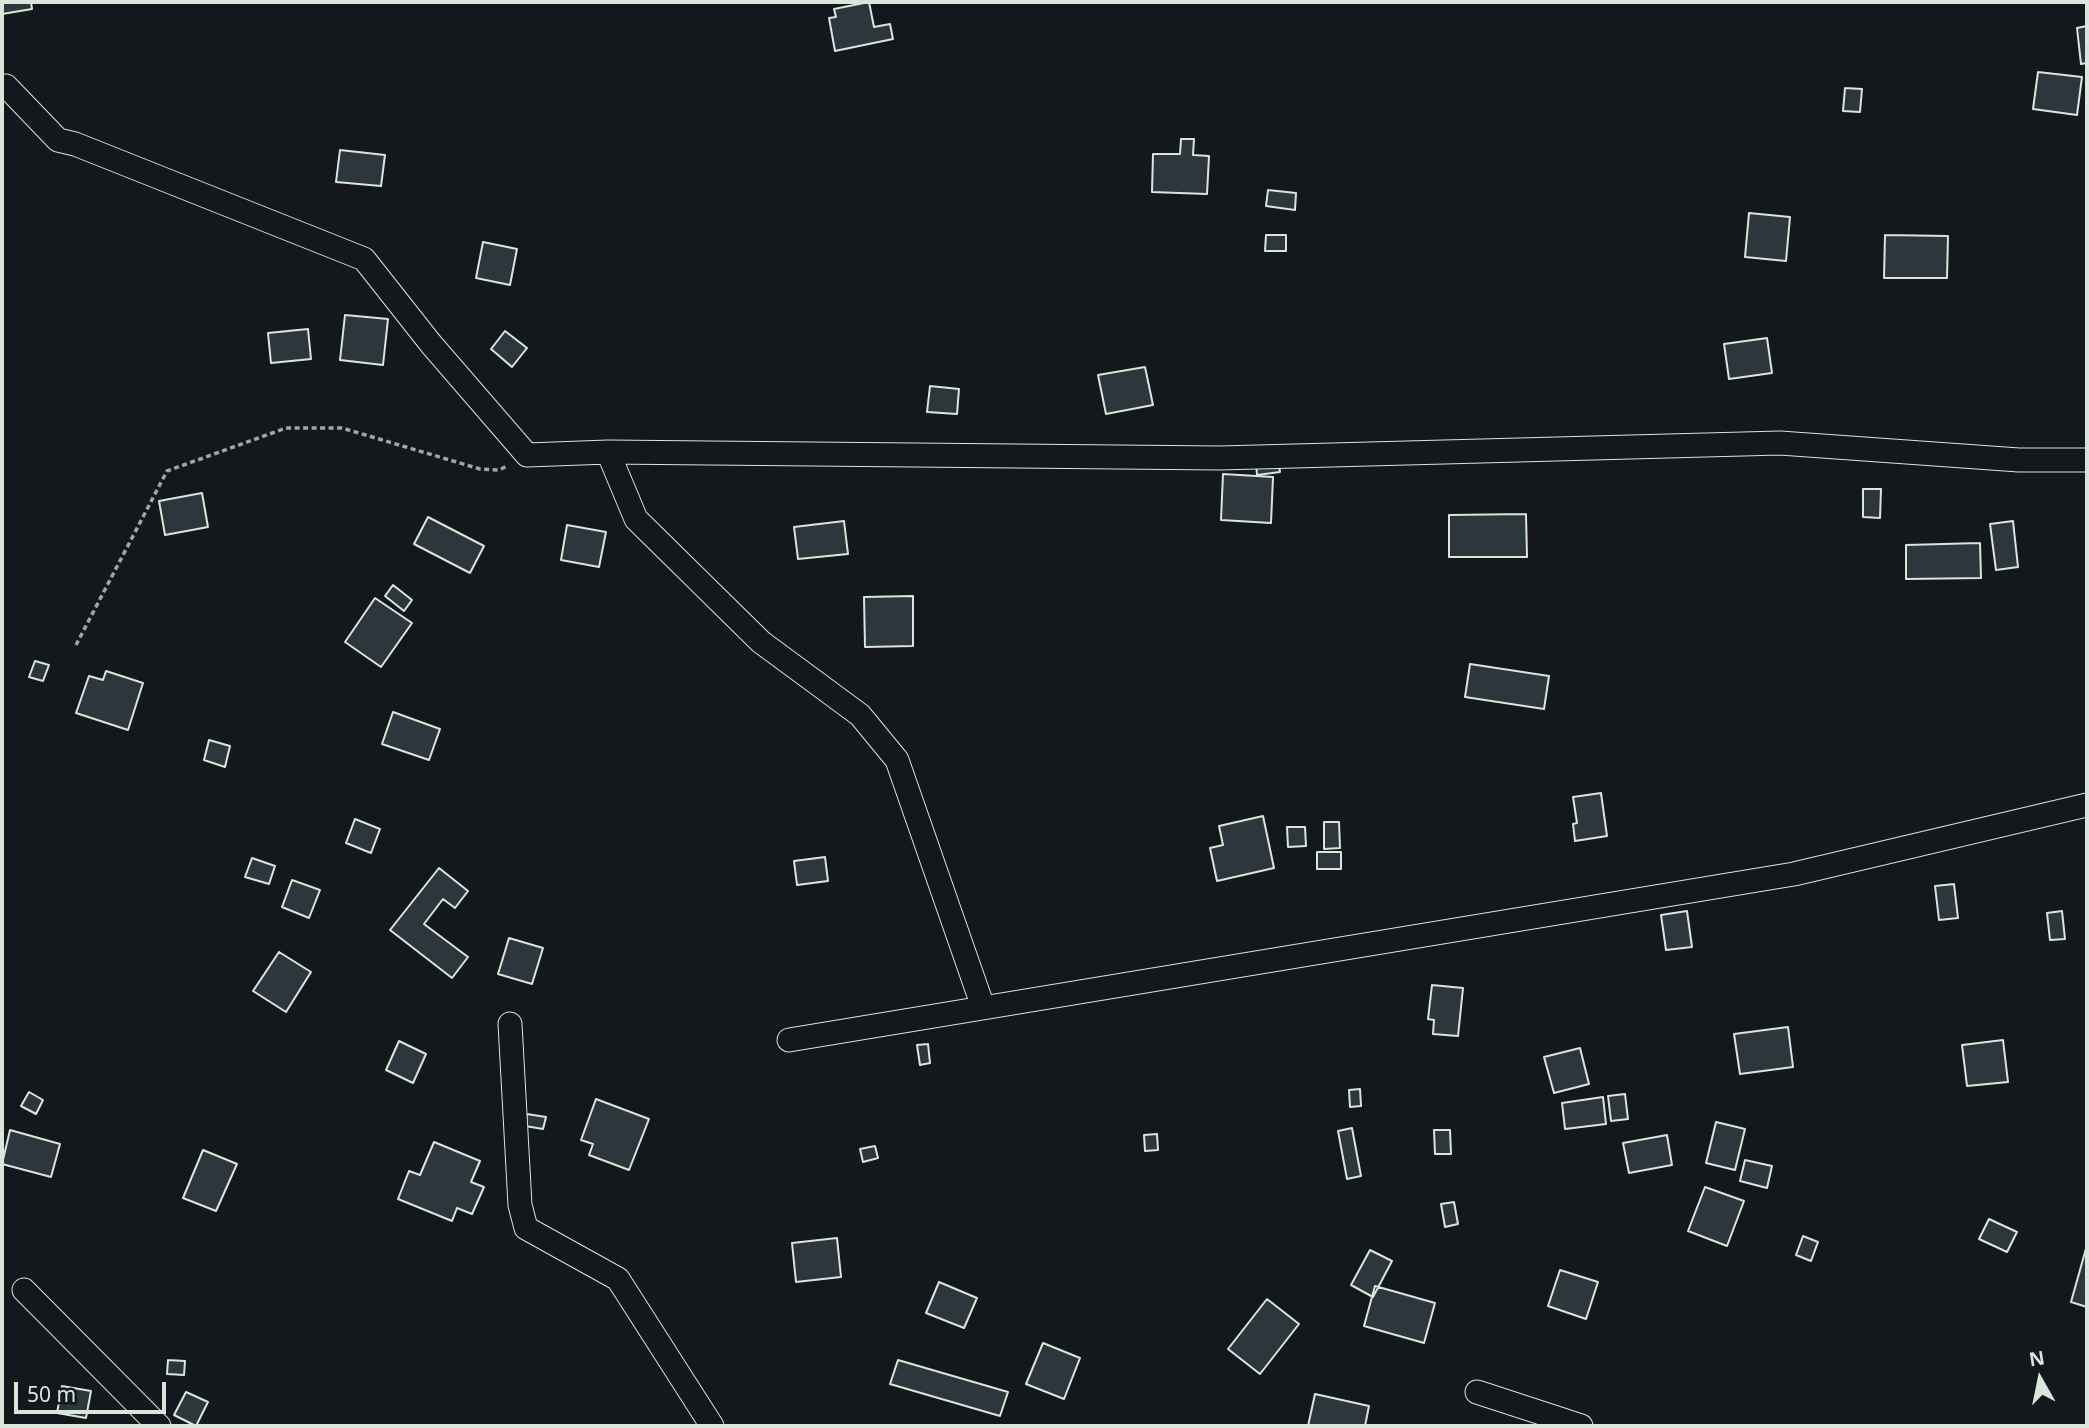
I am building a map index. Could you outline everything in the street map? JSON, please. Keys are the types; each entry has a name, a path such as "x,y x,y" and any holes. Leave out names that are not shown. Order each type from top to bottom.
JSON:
{"street":[{"path":"2,86 6,86 58,140 75,144 364,259 527,455 607,452 1220,458 1780,443 2019,460 2087,460"},
{"path":"607,452 636,519 761,642 860,715 897,760 983,1007"},
{"path":"789,1040 1794,874 2087,805"},
{"path":"510,1024 520,1205 526,1228 618,1279 712,1426"},
{"path":"24,1290 159,1426"},
{"path":"1477,1392 1581,1426"}],"path":[{"path":"76,645 167,471 286,428 342,428 480,469 499,470 527,455"}],"building":[{"path":"2,2 31,2 32,9 2,14"},
{"path":"869,2 874,27 890,24 893,39 835,51 829,18 836,17 834,9"},
{"path":"2087,26 2087,63 2081,64 2077,28"},
{"path":"2038,72 2082,77 2077,115 2033,109"},
{"path":"1845,88 1862,89 1860,112 1843,111"},
{"path":"1181,139 1194,139 1193,155 1209,156 1207,194 1152,192 1153,154 1180,154"},
{"path":"340,150 385,155 381,186 336,182"},
{"path":"1268,190 1296,193 1295,210 1266,206"},
{"path":"1749,213 1790,217 1786,261 1745,257"},
{"path":"1266,235 1286,235 1286,251 1265,251"},
{"path":"1885,235 1948,236 1947,278 1884,278"},
{"path":"483,242 517,249 510,285 476,278"},
{"path":"345,315 388,319 383,365 340,360"},
{"path":"308,329 311,359 271,363 268,333"},
{"path":"505,331 527,348 512,367 491,349"},
{"path":"1767,338 1772,373 1729,379 1724,344"},
{"path":"1145,367 1153,405 1106,414 1098,375"},
{"path":"930,386 959,389 957,414 927,412"},
{"path":"1278,458 1280,472 1257,475 1256,461"},
{"path":"1223,474 1273,477 1271,523 1221,520"},
{"path":"1863,489 1881,489 1880,518 1863,517"},
{"path":"202,493 208,527 165,535 159,501"},
{"path":"1526,514 1527,557 1449,557 1449,515"},
{"path":"428,517 484,546 470,573 414,544"},
{"path":"844,521 848,554 798,559 794,527"},
{"path":"2013,521 2018,567 1996,570 1990,524"},
{"path":"567,525 606,532 599,567 561,560"},
{"path":"1980,543 1981,578 1906,579 1906,545"},
{"path":"393,585 412,600 404,611 385,596"},
{"path":"913,596 913,646 865,647 864,597"},
{"path":"375,598 412,623 381,667 345,642"},
{"path":"35,661 49,665 43,681 29,677"},
{"path":"1470,664 1549,676 1544,709 1465,697"},
{"path":"106,671 143,683 128,730 76,713 89,676 103,680"},
{"path":"393,712 440,729 429,760 382,744"},
{"path":"209,740 230,746 225,767 204,760"},
{"path":"1601,793 1607,836 1575,841 1573,824 1577,823 1573,797"},
{"path":"1263,816 1274,868 1217,881 1210,848 1223,845 1219,826"},
{"path":"355,819 380,829 371,853 346,843"},
{"path":"1324,822 1339,822 1340,848 1324,849"},
{"path":"1287,827 1305,827 1306,846 1288,847"},
{"path":"1317,852 1341,852 1341,869 1317,869"},
{"path":"825,857 828,881 797,885 794,861"},
{"path":"252,858 275,866 269,884 245,877"},
{"path":"439,868 468,891 455,908 443,899 424,924 468,957 452,978 390,930"},
{"path":"292,880 320,890 309,918 282,907"},
{"path":"1954,884 1958,918 1939,920 1935,886"},
{"path":"1687,911 1692,947 1666,950 1661,915"},
{"path":"2062,911 2065,939 2050,940 2047,913"},
{"path":"509,938 543,948 532,984 498,974"},
{"path":"279,952 311,972 286,1012 253,991"},
{"path":"1432,985 1463,988 1458,1036 1433,1034 1434,1020 1428,1019"},
{"path":"1788,1027 1793,1067 1740,1074 1734,1034"},
{"path":"2003,1040 2008,1082 1967,1086 1962,1045"},
{"path":"399,1041 426,1054 413,1083 386,1070"},
{"path":"928,1044 930,1063 920,1065 917,1045"},
{"path":"1580,1048 1589,1084 1554,1093 1544,1057"},
{"path":"1360,1089 1361,1106 1350,1107 1349,1090"},
{"path":"29,1092 43,1100 36,1114 21,1106"},
{"path":"1625,1094 1628,1119 1611,1121 1608,1096"},
{"path":"1603,1097 1606,1124 1565,1129 1562,1103"},
{"path":"596,1099 649,1119 629,1170 589,1155 593,1144 581,1140"},
{"path":"527,1114 546,1117 543,1129 525,1126"},
{"path":"1716,1122 1745,1129 1735,1170 1706,1163"},
{"path":"1352,1128 1361,1176 1347,1179 1338,1131"},
{"path":"10,1130 60,1144 51,1177 2,1164"},
{"path":"1434,1130 1450,1130 1451,1154 1435,1154"},
{"path":"1157,1134 1158,1150 1145,1151 1144,1135"},
{"path":"1667,1135 1672,1165 1629,1173 1623,1143"},
{"path":"434,1142 480,1161 471,1182 484,1187 472,1214 457,1208 452,1221 398,1199 409,1171 420,1175"},
{"path":"875,1146 878,1158 863,1162 860,1149"},
{"path":"203,1150 237,1164 216,1211 183,1198"},
{"path":"1745,1160 1772,1166 1767,1188 1740,1181"},
{"path":"1705,1187 1744,1201 1727,1246 1688,1231"},
{"path":"1454,1202 1458,1224 1445,1227 1441,1204"},
{"path":"1989,1219 2017,1232 2007,1252 1979,1239"},
{"path":"1803,1236 1818,1242 1811,1261 1796,1255"},
{"path":"837,1238 841,1277 796,1282 792,1243"},
{"path":"2087,1245 2087,1307 2071,1302"},
{"path":"1370,1250 1392,1261 1373,1297 1351,1285"},
{"path":"1560,1270 1598,1282 1586,1319 1548,1306"},
{"path":"939,1282 977,1298 964,1328 926,1313"},
{"path":"1375,1286 1435,1303 1424,1343 1364,1326"},
{"path":"1267,1299 1299,1324 1260,1374 1228,1349"},
{"path":"1043,1343 1080,1358 1064,1399 1026,1384"},
{"path":"168,1360 185,1361 184,1375 167,1374"},
{"path":"898,1360 1008,1392 1000,1416 890,1384"},
{"path":"62,1386 91,1391 86,1418 57,1413"},
{"path":"186,1392 208,1402 196,1426 174,1415"},
{"path":"1315,1394 1369,1406 1365,1426 1308,1426"}]}
